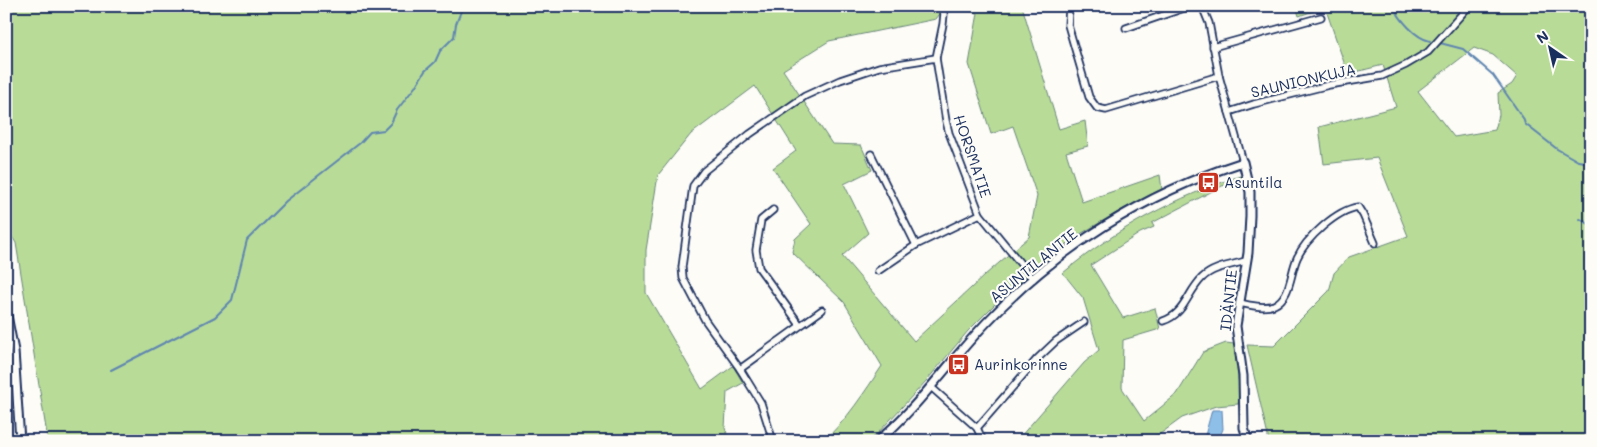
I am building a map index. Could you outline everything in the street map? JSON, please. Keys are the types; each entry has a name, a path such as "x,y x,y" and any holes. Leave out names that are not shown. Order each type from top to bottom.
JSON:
{"street":[{"name":"HORSMATIE","path":"942,6 944,14 943,24 936,58 949,133 980,214 1033,279"},
{"path":"1069,6 1068,24 1089,97 1097,108 1101,110 1219,76"},
{"path":"1126,28 1190,6"},
{"path":"1202,6 1209,23 1219,76 1243,162"},
{"name":"SAUNIONKUJA","path":"1230,112 1329,85 1382,76 1428,52 1469,6"},
{"path":"1213,47 1321,17"},
{"path":"773,441 761,402 705,320 683,278 682,267 693,186 704,171 750,134 805,96 840,80 879,67 936,58"},
{"path":"871,154 916,245"},
{"name":"IDÄNTIE","path":"1243,162 1250,192 1249,244 1236,326 1243,376 1244,428 1248,441"},
{"name":"ASUNTILANTIE","path":"878,441 910,411 986,324 1033,279 1100,229 1137,207 1201,178 1243,162"},
{"path":"1239,303 1258,307 1273,305 1285,296 1297,258 1308,241 1338,215 1348,209 1358,207 1375,244"},
{"path":"773,210 761,220 756,250 759,268 800,325"},
{"path":"878,271 916,245 980,214"},
{"path":"1163,321 1177,314 1202,278 1215,270 1246,261"},
{"path":"6,310 14,351 20,441"},
{"path":"740,369 822,310"},
{"path":"977,428 1037,359 1056,341 1084,322"},
{"path":"931,388 977,428 983,441"}],"green space":[{"path":"6,6 946,6 1022,6 1059,129 1085,121 1088,146 1066,152 1082,202 1160,175 1162,190 1125,208 1077,236 999,300 968,331 927,380 877,434 868,441 823,441 847,416 882,366 844,302 792,252 795,239 811,224 773,168 796,151 755,86 691,134 658,175 646,250 646,293 702,389 733,366 743,383 727,392 725,428 730,441 48,441 16,243 6,227","holes":["946,6 978,13 969,64 991,134 1013,126 1037,196 1029,237 914,341 842,256 868,233 844,184 872,170 861,145 832,144 783,70 829,41 936,19"]},
{"path":"1296,6 1350,6 1355,9 1361,6 1591,6 1591,441 1269,441 1247,345 1274,346 1329,291 1334,273 1349,257 1408,236 1377,158 1324,164 1319,127 1396,107 1383,65 1348,74 1325,7 1299,16","holes":["1474,48 1493,55 1517,76 1512,84 1498,93 1499,115 1495,130 1454,137 1418,91"]},
{"path":"1243,175 1245,180 1222,186 1152,223 1154,227 1140,233 1091,265 1123,318 1155,308 1160,329 1123,340 1122,388 1144,421 1177,394 1203,352 1226,343 1234,344 1240,394 1238,404 1216,406 1182,418 1160,434 1139,441 1021,441 1020,437 1084,363 1099,350 1083,298 1063,273 1104,242 1148,215 1194,193"}],"water":[{"path":"1212,410 1222,410 1223,429 1218,441 1204,439"}],"waterway":[{"path":"111,370 215,317 232,300 247,240 286,201 360,143 370,132 384,130 391,123 397,110 425,71 435,62 440,51 454,37 456,24 463,6"},
{"path":"1393,6 1414,32 1430,41"},
{"path":"1440,43 1463,49 1493,75 1523,118 1525,124 1557,149 1578,161 1591,163"},
{"path":"1580,219 1591,225"},
{"path":"1585,278 1591,256"}],"place":[{"name":"Asuntila","path":"1208,182"},
{"name":"Aurinkorinne","path":"958,364"}]}
